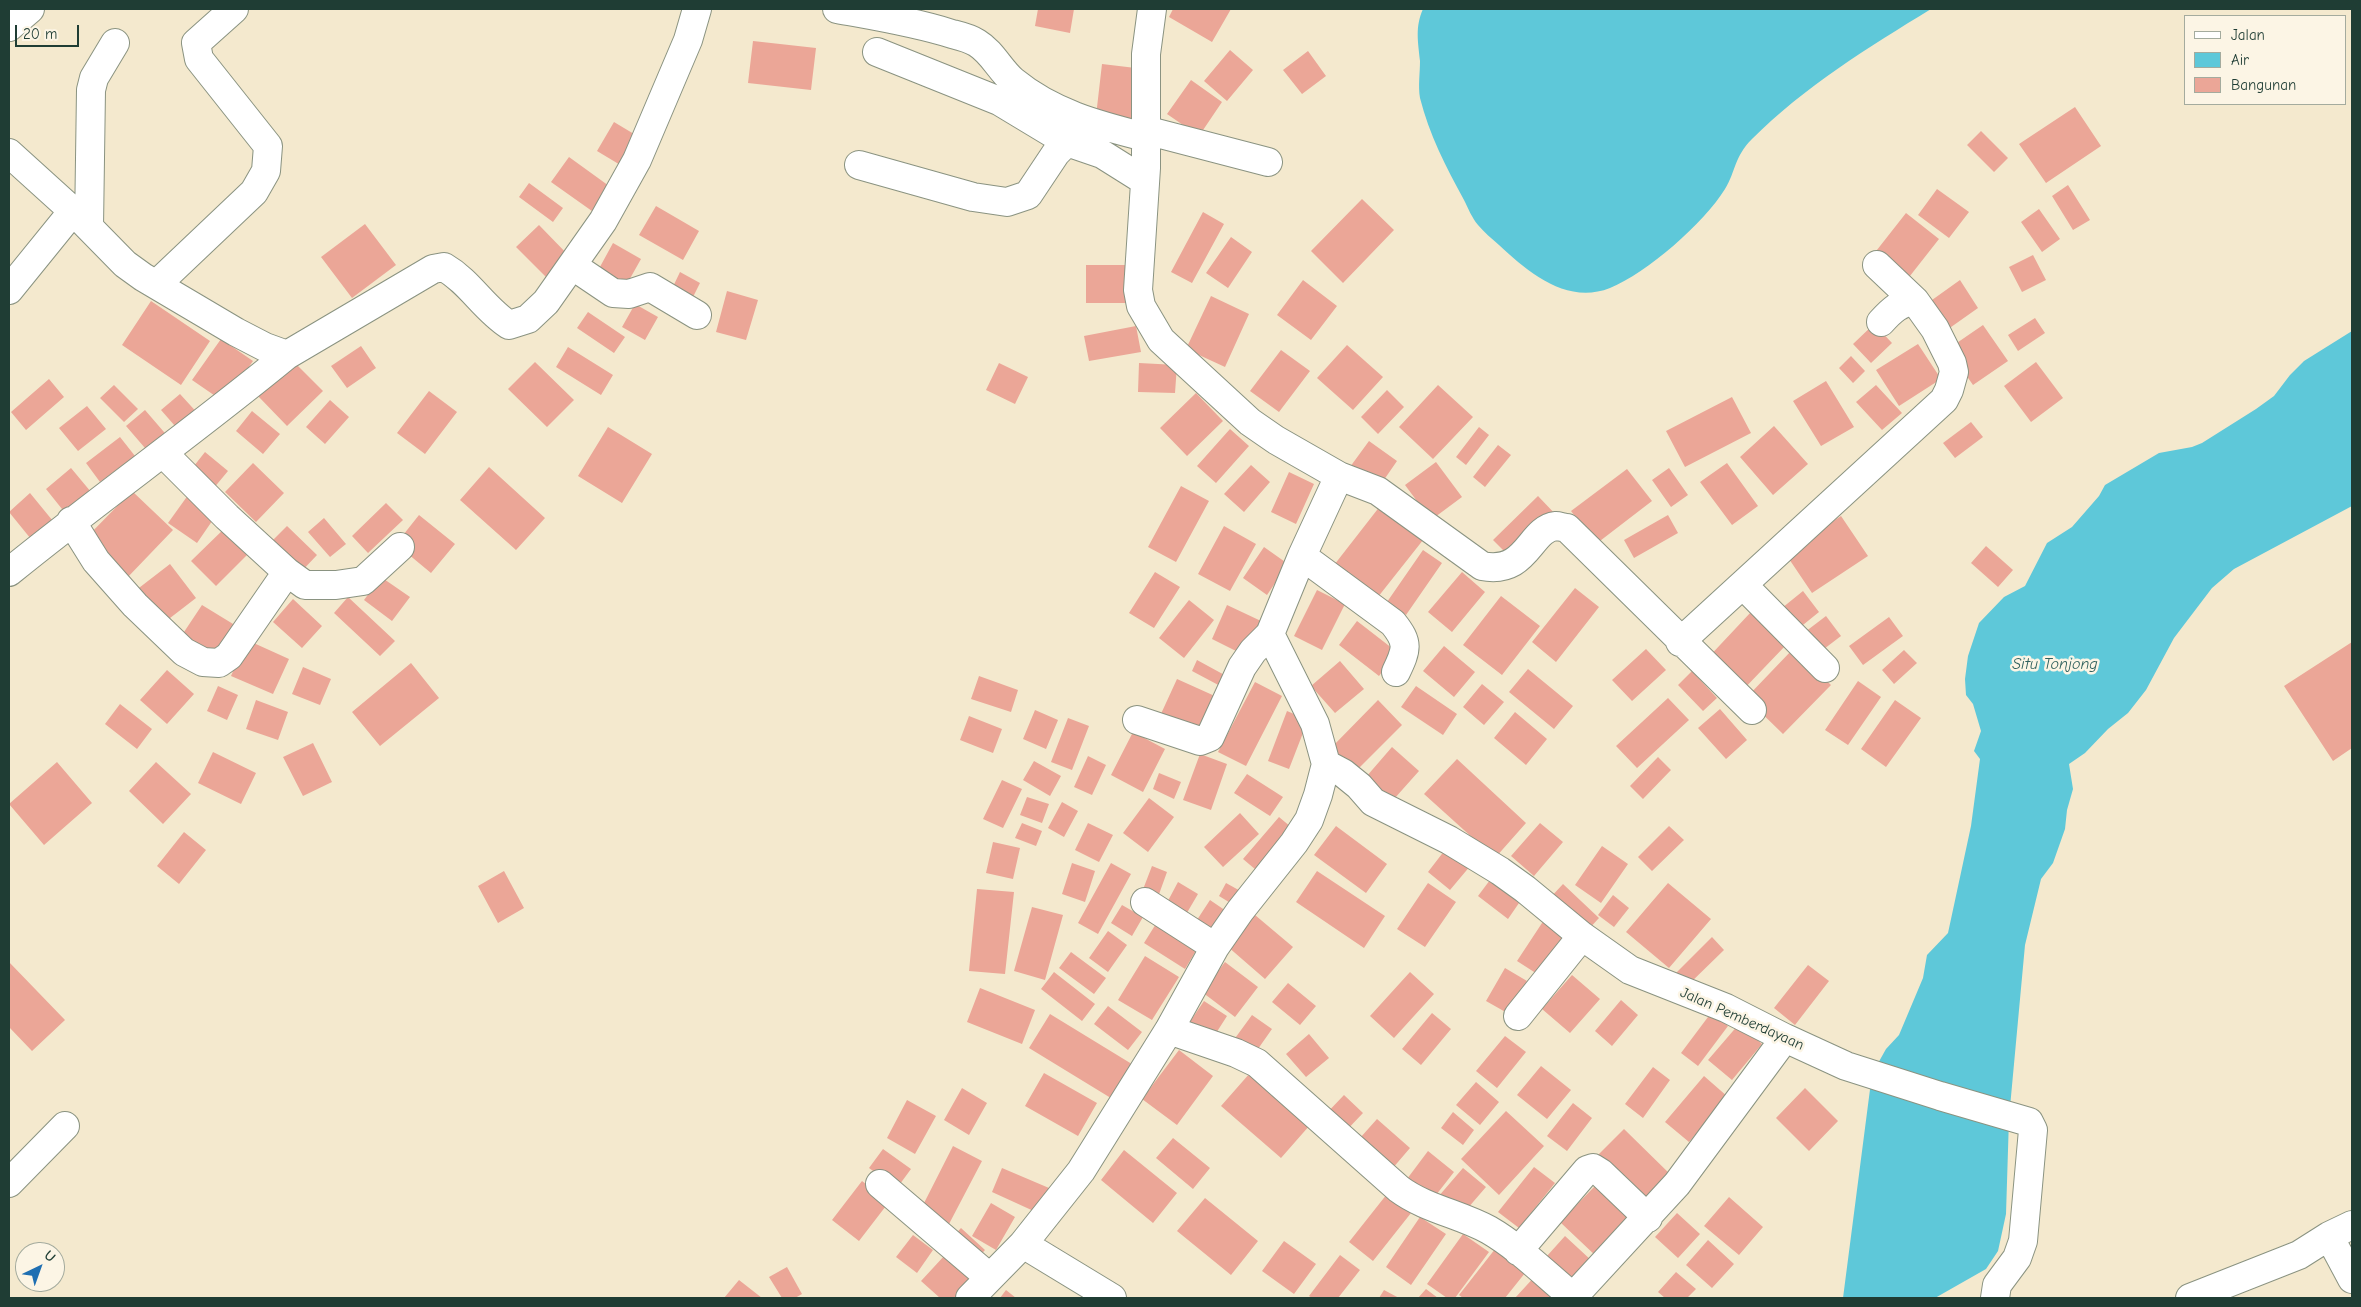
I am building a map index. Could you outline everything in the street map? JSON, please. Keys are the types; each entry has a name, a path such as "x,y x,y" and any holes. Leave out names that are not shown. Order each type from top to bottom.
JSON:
{"street":[{"path":"9,27 30,9"},
{"path":"157,284 254,192 266,172 268,146 199,59 196,51 196,43 234,9"},
{"path":"9,572 71,521 164,454 287,355 433,269 444,267 456,273 495,316 510,325 528,319 546,302 603,221 637,160 688,40 697,9"},
{"path":"837,9 926,25 971,40 982,47 1011,80 1029,93 1060,111 1092,124 1268,162"},
{"path":"1152,9 1146,54 1145,181 1138,290 1149,322 1161,340 1250,422 1276,440 1339,476 1378,491 1391,499 1450,545 1482,566 1493,568 1506,566 1517,560 1546,530 1555,526 1568,528 1680,642 1752,710"},
{"path":"9,290 81,219 91,90 94,78 115,42"},
{"path":"877,52 999,101 1067,142 1102,154 1145,181"},
{"path":"859,165 973,197 1007,202 1028,194 1056,153 1067,142"},
{"path":"9,153 81,219 125,264 236,332 265,347 287,355"},
{"path":"1680,642 1944,400 1953,378 1952,363 1935,329 1915,301 1876,265"},
{"path":"572,266 613,293 629,294 650,287 698,315"},
{"path":"1881,322 1898,306 1905,302 1915,301"},
{"path":"164,454 287,572 305,585 352,584 363,581 400,547"},
{"path":"1137,720 1200,741 1210,737 1242,667 1252,651 1270,634 1302,556 1339,476"},
{"path":"71,521 96,561 135,605 184,652 204,662 219,663 230,656 287,572"},
{"path":"1302,556 1393,623 1404,636 1406,648 1396,672"},
{"path":"1743,585 1825,668"},
{"path":"970,1298 1024,1244 1081,1171 1169,1030 1215,947 1240,911 1294,844 1309,820 1326,764 1315,724 1270,634"},
{"name":"Jalan Pemberdayaan","path":"1326,764 1343,773 1359,786 1373,802 1449,840 1500,870 1525,888 1582,936 1630,970 1726,1008 1785,1038 1868,1074 2026,1120 2033,1127 2023,1241 2017,1258 1997,1285 1995,1298"},
{"path":"1145,902 1215,947"},
{"path":"1518,1016 1582,936"},
{"path":"1169,1030 1236,1052 1257,1063 1387,1179 1410,1197 1488,1229 1518,1251 1573,1298 1648,1218 1702,1152 1785,1038"},
{"path":"9,1183 65,1126"},
{"path":"1518,1251 1587,1170 1593,1168 1601,1173 1648,1218"},
{"path":"880,1184 989,1277"},
{"path":"2190,1298 2299,1255 2341,1230 2352,1279"},
{"path":"1024,1244 1112,1298"}],"water":[{"path":"1423,9 1931,9 1815,85 1772,120 1746,146 1738,158 1729,182 1716,202 1674,246 1625,281 1610,288 1594,292 1579,292 1564,289 1550,283 1523,266 1488,235 1472,216 1439,150 1420,98 1418,34 1420,16"},
{"name":"Situ Tonjong","path":"2352,331 2352,506 2234,569 2212,588 2174,638 2146,690 2128,713 2108,729 2085,753 2069,764 2073,789 2067,810 2065,829 2053,863 2041,879 2025,945 2009,1118 2006,1214 1998,1251 1986,1269 1935,1298 1843,1298 1872,1074 1886,1049 1899,1035 1923,978 1927,955 1948,933 1971,826 1980,759 1974,751 1981,731 1973,704 1966,695 1965,679 1968,656 1979,623 2004,597 2025,586 2047,543 2072,527 2099,496 2105,485 2159,453 2192,447 2202,443 2274,396 2290,375 2304,361"}],"building":[{"path":"1038,9 1074,9 1070,33 1035,26"},
{"path":"1173,9 1231,9 1212,42 1169,17"},
{"path":"753,41 816,48 811,90 748,83"},
{"path":"1230,50 1253,70 1227,101 1204,81"},
{"path":"1308,51 1326,76 1302,94 1283,70"},
{"path":"1102,64 1144,69 1138,122 1096,116"},
{"path":"1191,80 1222,102 1199,136 1167,114"},
{"path":"2075,107 2101,146 2046,183 2019,144"},
{"path":"614,122 639,137 622,166 597,151"},
{"path":"1981,131 2008,158 1994,172 1967,145"},
{"path":"569,157 616,191 599,216 551,182"},
{"path":"529,183 563,208 553,222 519,197"},
{"path":"2068,185 2090,220 2073,230 2052,196"},
{"path":"1937,189 1969,212 1949,238 1918,215"},
{"path":"1362,199 1394,230 1343,283 1311,251"},
{"path":"656,206 699,231 683,260 639,235"},
{"path":"2039,209 2060,239 2042,252 2021,222"},
{"path":"1203,212 1224,224 1192,283 1171,272"},
{"path":"1906,213 1939,239 1906,281 1873,255"},
{"path":"365,224 396,265 352,298 321,257"},
{"path":"539,225 572,259 550,281 516,247"},
{"path":"1231,237 1252,252 1228,288 1206,273"},
{"path":"613,243 641,259 623,291 595,276"},
{"path":"2033,255 2046,280 2022,292 2009,267"},
{"path":"1086,265 1128,265 1128,303 1086,303"},
{"path":"680,272 700,283 689,305 669,295"},
{"path":"1303,280 1337,306 1311,340 1277,315"},
{"path":"1960,280 1978,308 1944,332 1925,305"},
{"path":"727,291 758,300 746,340 716,332"},
{"path":"1211,296 1249,314 1225,367 1186,349"},
{"path":"151,301 210,341 181,385 122,345"},
{"path":"635,304 658,317 645,340 622,327"},
{"path":"588,312 625,337 614,353 577,328"},
{"path":"2035,318 2045,333 2018,351 2008,335"},
{"path":"1874,324 1892,343 1871,363 1853,344"},
{"path":"1983,325 2008,361 1973,385 1948,349"},
{"path":"1136,326 1141,352 1089,361 1084,336"},
{"path":"221,339 253,361 224,402 192,380"},
{"path":"1918,344 1941,379 1899,406 1876,370"},
{"path":"1347,345 1383,377 1353,410 1317,378"},
{"path":"361,346 376,368 347,388 331,366"},
{"path":"568,347 613,375 601,395 556,367"},
{"path":"1281,350 1310,371 1279,412 1250,391"},
{"path":"1851,356 1865,371 1853,383 1839,368"},
{"path":"293,361 323,391 287,426 258,396"},
{"path":"535,362 574,400 547,427 508,389"},
{"path":"2036,362 2063,398 2031,422 2004,386"},
{"path":"999,363 1028,377 1015,404 986,390"},
{"path":"1139,363 1177,365 1175,393 1138,392"},
{"path":"49,379 64,397 26,430 11,412"},
{"path":"1826,381 1854,427 1821,446 1793,401"},
{"path":"114,385 138,409 124,422 100,398"},
{"path":"1438,385 1473,417 1433,459 1399,427"},
{"path":"1876,385 1902,413 1882,430 1856,402"},
{"path":"1387,390 1404,407 1378,434 1361,417"},
{"path":"429,391 457,412 425,454 397,433"},
{"path":"1196,393 1223,421 1187,456 1160,428"},
{"path":"180,394 201,417 182,434 161,410"},
{"path":"1732,397 1751,433 1685,467 1666,431"},
{"path":"330,400 349,417 325,444 306,427"},
{"path":"87,406 106,429 78,451 59,428"},
{"path":"145,410 170,439 151,455 126,426"},
{"path":"252,411 280,434 263,454 236,431"},
{"path":"1971,422 1983,437 1955,458 1943,443"},
{"path":"1774,426 1808,464 1773,495 1740,457"},
{"path":"608,427 652,454 622,503 578,476"},
{"path":"1479,427 1489,435 1466,465 1456,457"},
{"path":"1230,429 1249,446 1216,483 1197,466"},
{"path":"120,437 135,456 100,482 86,463"},
{"path":"1369,441 1397,461 1379,487 1350,467"},
{"path":"1498,445 1511,455 1485,487 1473,477"},
{"path":"205,452 228,471 213,489 190,471"},
{"path":"1436,462 1462,497 1431,520 1405,485"},
{"path":"253,463 284,493 256,522 225,492"},
{"path":"1727,463 1758,506 1732,525 1700,482"},
{"path":"1251,465 1270,482 1244,512 1224,494"},
{"path":"489,467 545,518 516,550 460,500"},
{"path":"71,468 96,498 70,519 46,489"},
{"path":"1669,468 1688,495 1671,507 1652,480"},
{"path":"1627,469 1652,501 1596,544 1571,511"},
{"path":"1289,472 1314,484 1296,524 1271,512"},
{"path":"1181,486 1209,501 1176,562 1148,547"},
{"path":"132,491 173,530 126,579 85,539"},
{"path":"191,491 219,511 197,543 168,523"},
{"path":"30,493 57,526 35,544 9,512"},
{"path":"1538,496 1558,517 1513,560 1493,540"},
{"path":"1384,501 1427,535 1374,602 1331,569"},
{"path":"386,503 403,520 368,553 352,536"},
{"path":"419,515 455,544 431,573 396,544"},
{"path":"1668,515 1678,533 1634,558 1624,540"},
{"path":"1841,516 1868,556 1812,593 1785,553"},
{"path":"324,518 346,544 330,557 308,532"},
{"path":"229,524 254,548 216,586 191,561"},
{"path":"287,526 317,555 299,574 269,544"},
{"path":"1224,526 1256,544 1230,591 1198,574"},
{"path":"1986,546 2013,570 1998,587 1971,563"},
{"path":"1264,547 1288,564 1267,595 1243,578"},
{"path":"1423,550 1442,563 1406,615 1387,602"},
{"path":"170,564 196,598 161,625 135,591"},
{"path":"1155,572 1180,587 1154,628 1129,613"},
{"path":"1462,572 1485,592 1452,632 1428,612"},
{"path":"381,577 410,597 392,621 364,600"},
{"path":"1575,588 1599,607 1556,662 1532,642"},
{"path":"1317,590 1345,604 1322,650 1294,636"},
{"path":"1803,591 1819,612 1798,629 1782,608"},
{"path":"1501,596 1540,626 1502,675 1463,645"},
{"path":"348,597 395,641 380,656 334,613"},
{"path":"293,599 322,626 302,648 273,622"},
{"path":"1189,600 1214,620 1184,658 1159,638"},
{"path":"202,605 238,627 216,661 180,638"},
{"path":"1227,605 1261,621 1244,655 1212,639"},
{"path":"1751,612 1786,645 1740,693 1705,661"},
{"path":"1826,616 1841,636 1820,652 1805,632"},
{"path":"1889,617 1903,636 1863,665 1849,646"},
{"path":"1357,621 1397,652 1379,676 1339,645"},
{"path":"247,640 289,659 273,694 231,676"},
{"path":"2352,642 2352,748 2333,761 2284,686"},
{"path":"1444,646 1475,672 1454,697 1423,671"},
{"path":"1646,649 1666,670 1632,701 1612,680"},
{"path":"1793,649 1831,685 1783,734 1746,698"},
{"path":"1904,650 1917,663 1894,684 1882,670"},
{"path":"1197,660 1230,678 1224,688 1192,671"},
{"path":"1340,661 1364,689 1335,713 1311,686"},
{"path":"411,663 439,698 380,746 352,712"},
{"path":"303,667 331,679 320,705 292,694"},
{"path":"1528,669 1573,706 1554,729 1509,692"},
{"path":"167,670 194,694 167,724 140,700"},
{"path":"1692,671 1717,698 1703,711 1678,685"},
{"path":"979,676 1018,690 1011,712 971,699"},
{"path":"1177,679 1217,697 1200,734 1160,716"},
{"path":"1858,681 1881,697 1848,745 1825,730"},
{"path":"1255,682 1282,696 1246,766 1218,752"},
{"path":"1482,684 1504,702 1484,725 1463,707"},
{"path":"218,686 238,695 227,720 207,711"},
{"path":"1416,686 1457,714 1443,735 1401,707"},
{"path":"1668,698 1689,720 1637,768 1616,746"},
{"path":"256,700 288,712 278,740 246,729"},
{"path":"1378,700 1402,725 1355,772 1331,748"},
{"path":"1895,700 1921,718 1886,767 1861,749"},
{"path":"120,704 152,729 137,749 105,724"},
{"path":"1720,709 1747,740 1726,759 1698,728"},
{"path":"1035,710 1058,720 1046,749 1023,739"},
{"path":"1287,711 1308,720 1289,769 1268,761"},
{"path":"1515,712 1547,739 1526,765 1494,738"},
{"path":"969,716 1002,729 993,753 960,740"},
{"path":"1068,718 1089,726 1072,770 1051,762"},
{"path":"1133,732 1165,749 1143,792 1111,775"},
{"path":"313,743 332,782 303,796 283,757"},
{"path":"1392,747 1419,771 1386,808 1360,784"},
{"path":"213,752 256,773 241,804 198,783"},
{"path":"1200,754 1227,764 1211,810 1183,800"},
{"path":"1088,756 1106,765 1092,795 1074,787"},
{"path":"1658,757 1671,770 1643,799 1630,786"},
{"path":"1457,759 1526,823 1495,858 1424,794"},
{"path":"1034,761 1061,776 1050,796 1023,780"},
{"path":"57,762 92,803 44,845 9,804"},
{"path":"156,762 191,794 163,824 129,791"},
{"path":"1159,773 1181,782 1174,799 1153,789"},
{"path":"1247,774 1283,797 1270,816 1234,793"},
{"path":"1002,780 1022,789 1003,828 983,819"},
{"path":"1027,797 1049,804 1042,823 1020,815"},
{"path":"1149,798 1174,817 1148,852 1123,833"},
{"path":"1062,802 1078,811 1064,837 1048,828"},
{"path":"1240,813 1259,834 1223,867 1204,847"},
{"path":"1279,817 1297,832 1262,875 1243,859"},
{"path":"1022,823 1042,831 1036,846 1015,838"},
{"path":"1088,823 1113,835 1099,862 1075,850"},
{"path":"1540,823 1563,842 1534,876 1511,856"},
{"path":"1336,826 1387,864 1366,893 1314,855"},
{"path":"1669,826 1684,840 1652,871 1638,857"},
{"path":"184,832 206,850 179,884 157,866"},
{"path":"993,842 1020,848 1013,879 986,873"},
{"path":"1448,846 1471,865 1450,890 1428,872"},
{"path":"1602,846 1628,864 1601,903 1575,885"},
{"path":"1072,863 1095,871 1085,902 1062,894"},
{"path":"1111,863 1131,874 1098,934 1078,923"},
{"path":"1152,866 1167,872 1158,897 1142,892"},
{"path":"504,871 524,908 498,923 478,886"},
{"path":"1317,871 1385,916 1364,948 1296,902"},
{"path":"1490,880 1519,903 1508,919 1478,896"},
{"path":"1178,882 1198,894 1181,923 1162,912"},
{"path":"1226,883 1244,893 1237,907 1219,896"},
{"path":"1428,883 1456,902 1425,947 1397,929"},
{"path":"1668,883 1711,919 1669,968 1626,932"},
{"path":"1563,884 1599,918 1586,932 1550,898"},
{"path":"977,889 1014,892 1005,974 969,971"},
{"path":"1613,895 1629,908 1614,927 1598,915"},
{"path":"1210,900 1229,913 1212,939 1193,926"},
{"path":"1122,905 1143,917 1132,936 1111,923"},
{"path":"1032,907 1063,915 1045,980 1014,971"},
{"path":"1255,915 1293,947 1265,979 1227,946"},
{"path":"1159,919 1200,944 1185,969 1144,943"},
{"path":"1544,920 1571,938 1545,979 1517,961"},
{"path":"1108,931 1127,945 1108,972 1089,958"},
{"path":"1712,937 1724,950 1685,988 1673,976"},
{"path":"1071,952 1106,978 1094,994 1059,968"},
{"path":"1145,956 1179,977 1152,1020 1118,1000"},
{"path":"9,962 65,1020 32,1051 9,1027"},
{"path":"1225,962 1258,987 1235,1017 1202,992"},
{"path":"1808,965 1829,981 1795,1025 1774,1008"},
{"path":"1505,968 1527,981 1509,1014 1486,1001"},
{"path":"1054,972 1095,1004 1082,1021 1041,989"},
{"path":"1410,972 1434,994 1394,1038 1370,1016"},
{"path":"1572,975 1600,999 1570,1033 1542,1009"},
{"path":"1288,983 1316,1006 1300,1025 1272,1002"},
{"path":"980,988 1035,1010 1022,1044 967,1022"},
{"path":"1621,1000 1638,1015 1612,1046 1595,1031"},
{"path":"1204,1001 1227,1016 1211,1041 1187,1026"},
{"path":"1108,1006 1142,1032 1128,1050 1094,1024"},
{"path":"1432,1013 1451,1029 1421,1065 1402,1049"},
{"path":"1711,1013 1728,1026 1698,1066 1681,1053"},
{"path":"1050,1014 1140,1069 1119,1103 1029,1048"},
{"path":"1252,1015 1272,1029 1253,1056 1233,1041"},
{"path":"1739,1024 1762,1044 1732,1080 1708,1060"},
{"path":"1309,1034 1329,1058 1306,1077 1286,1054"},
{"path":"1505,1036 1526,1052 1497,1088 1476,1071"},
{"path":"1179,1050 1213,1076 1177,1125 1142,1099"},
{"path":"1541,1066 1571,1090 1547,1119 1517,1095"},
{"path":"1653,1067 1670,1080 1643,1118 1625,1104"},
{"path":"1044,1073 1097,1103 1078,1136 1025,1106"},
{"path":"1250,1073 1310,1125 1281,1158 1221,1106"},
{"path":"1704,1076 1728,1097 1689,1142 1665,1122"},
{"path":"1476,1082 1499,1102 1480,1125 1456,1105"},
{"path":"962,1088 987,1103 969,1135 944,1120"},
{"path":"1805,1088 1838,1121 1809,1151 1776,1118"},
{"path":"1344,1095 1363,1113 1342,1135 1323,1117"},
{"path":"907,1100 936,1116 915,1154 887,1138"},
{"path":"1573,1103 1592,1118 1567,1151 1547,1136"},
{"path":"1506,1111 1544,1146 1499,1195 1461,1159"},
{"path":"1453,1112 1474,1130 1463,1145 1441,1128"},
{"path":"1377,1119 1410,1148 1386,1176 1352,1147"},
{"path":"1624,1129 1673,1177 1643,1207 1595,1158"},
{"path":"1173,1138 1210,1168 1193,1189 1156,1158"},
{"path":"953,1146 982,1161 949,1224 921,1209"},
{"path":"883,1149 911,1169 897,1188 869,1168"},
{"path":"1124,1150 1177,1193 1153,1223 1101,1180"},
{"path":"1428,1151 1454,1172 1429,1204 1404,1183"},
{"path":"1534,1167 1555,1183 1519,1228 1498,1212"},
{"path":"1002,1168 1049,1188 1038,1213 992,1192"},
{"path":"1463,1168 1486,1187 1461,1216 1438,1197"},
{"path":"862,1181 889,1202 859,1241 832,1220"},
{"path":"1596,1185 1633,1220 1597,1257 1560,1222"},
{"path":"1387,1194 1411,1213 1373,1261 1349,1242"},
{"path":"1729,1197 1763,1227 1739,1255 1704,1226"},
{"path":"1205,1198 1258,1241 1231,1275 1177,1231"},
{"path":"991,1203 1015,1217 996,1250 972,1236"},
{"path":"1677,1213 1700,1234 1678,1258 1655,1237"},
{"path":"1420,1217 1446,1234 1411,1285 1386,1267"},
{"path":"961,1228 985,1250 974,1262 950,1240"},
{"path":"1463,1234 1489,1252 1455,1298 1447,1298 1427,1284"},
{"path":"913,1235 933,1250 917,1273 896,1257"},
{"path":"1565,1236 1592,1261 1573,1281 1547,1256"},
{"path":"1708,1240 1734,1264 1712,1288 1686,1265"},
{"path":"1284,1241 1316,1264 1294,1294 1262,1271"},
{"path":"1499,1244 1529,1268 1505,1298 1463,1298 1459,1295"},
{"path":"945,1255 978,1285 966,1298 940,1298 921,1281"},
{"path":"1340,1255 1360,1270 1338,1298 1312,1298 1309,1296"},
{"path":"787,1267 802,1294 795,1298 782,1298 769,1277"},
{"path":"1676,1272 1696,1289 1687,1298 1665,1298 1658,1292"},
{"path":"1537,1274 1558,1298 1515,1298"},
{"path":"739,1280 762,1298 724,1298"},
{"path":"1426,1289 1438,1298 1418,1298"},
{"path":"1006,1290 1016,1298 1000,1298"},
{"path":"1384,1290 1399,1298 1379,1298"}]}
